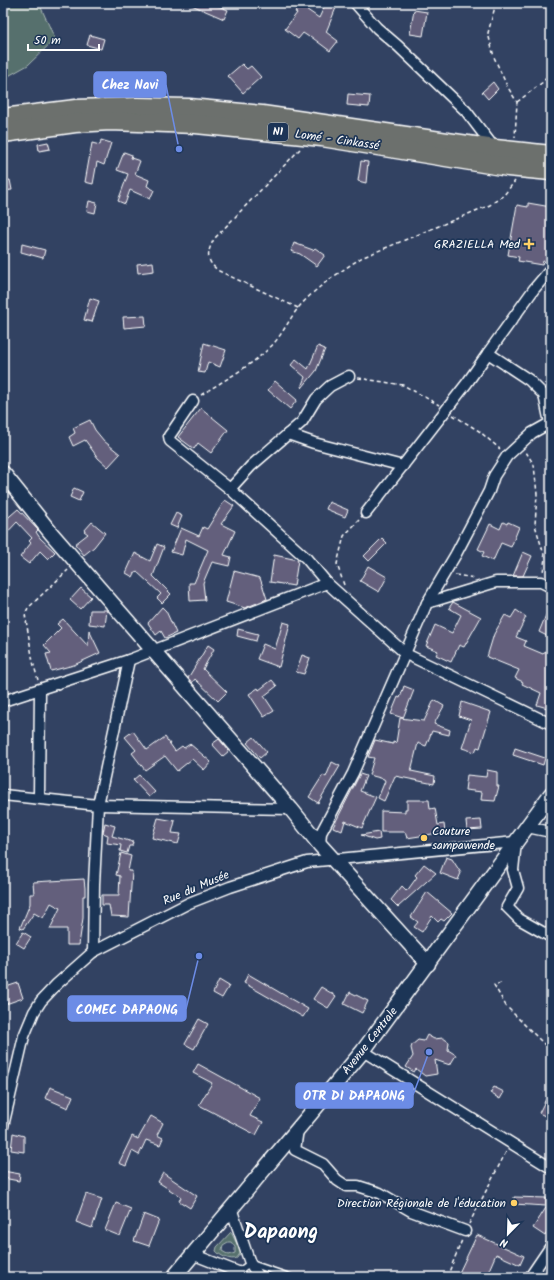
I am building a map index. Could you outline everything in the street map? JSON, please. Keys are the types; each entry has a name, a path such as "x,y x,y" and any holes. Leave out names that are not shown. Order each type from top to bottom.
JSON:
{"highway":[{"name":"Lomé - Cinkassé","path":"3,118 76,109 137,107 189,108 262,115 515,152 551,155"},
{"name":"Lomé - Cinkassé","path":"3,133 75,123 131,120 196,124 313,136 524,169 551,171"}],"street":[{"path":"355,3 377,28 466,111 495,149"},
{"path":"366,513 445,409 467,383 534,289 551,270"},
{"path":"320,845 321,833 353,773 427,603 456,554 494,476 507,456 532,433 551,423 547,398 529,380 488,353"},
{"path":"230,489 251,466 302,422 316,399 330,386 349,376"},
{"path":"193,401 169,436 170,441 230,489 306,558 327,583 406,654 551,724"},
{"path":"288,434 314,443 402,466"},
{"path":"3,473 76,562 291,809 320,845 428,964"},
{"path":"427,603 496,582 541,582 551,587"},
{"path":"3,701 129,660 327,583"},
{"path":"93,952 94,884 98,806 129,660"},
{"path":"39,797 40,690"},
{"name":"Avenue Centrale","path":"174,1277 363,1051 551,794"},
{"path":"3,795 39,797 98,806 291,809"},
{"path":"527,827 551,832"},
{"path":"516,842 513,870 518,888 507,907 519,919 551,937"},
{"name":"Rue du Musée","path":"3,1126 24,1036 34,1012 41,1001 57,984 93,952 151,922 230,886 307,862 332,858 516,842"},
{"path":"363,1051 551,1168"},
{"path":"298,1127 296,1150 323,1164 337,1180 346,1186 358,1186 380,1193 411,1211 466,1231"},
{"path":"231,1208 250,1263 259,1277"},
{"path":"530,1277 551,1246"},
{"path":"192,1254 240,1274"}],"lane":[{"path":"240,1274 250,1263 291,1277"}],"path":[{"path":"496,3 488,33 494,57 507,86 517,102 515,152"},
{"path":"517,102 543,82 551,72"},
{"path":"298,308 219,271 210,262 209,249 214,239 313,136"},
{"path":"193,401 271,346 298,308 312,294 361,258 490,205 504,195 524,169"},
{"path":"349,376 403,385 430,398 479,432 507,456"},
{"path":"521,443 534,465 537,494 535,525 545,558 541,582"},
{"path":"344,587 337,564 344,536 366,513"},
{"path":"40,690 24,614 28,608 76,562"},
{"path":"442,577 459,575 496,582"},
{"path":"500,983 494,986 506,1006 551,1051"},
{"path":"447,1277 466,1231 510,1143"}],"green space":[{"path":"3,3 39,3 55,39 28,65 3,79"},
{"path":"231,1232 241,1252 235,1259 229,1258 218,1253 216,1251 217,1247","holes":["231,1242 235,1247 235,1253 229,1255 222,1251 223,1245"]}],"building":[{"path":"187,3 211,3 228,10 224,19"},
{"path":"326,3 338,3 326,32 338,41 330,51 310,36 309,37 303,33 298,39 285,29 297,13 295,12 300,5 319,18"},
{"path":"414,10 427,12 423,36 410,34"},
{"path":"90,35 104,39 101,49 87,45"},
{"path":"242,64 247,69 251,66 261,77 243,93 228,76"},
{"path":"493,82 498,89 488,99 482,92"},
{"path":"348,94 370,96 369,107 347,105"},
{"path":"101,140 111,143 104,165 97,162 93,184 85,182 92,143 100,145"},
{"path":"48,142 50,149 39,151 38,144"},
{"path":"124,152 132,155 131,158 140,161 135,174 149,180 147,186 154,190 150,199 130,190 125,204 118,201 128,174 117,170"},
{"path":"361,161 368,162 366,183 358,181"},
{"path":"10,180 12,190 3,191 3,181"},
{"path":"89,201 97,203 95,213 87,211"},
{"path":"528,203 551,207 551,243 548,262 543,261 542,265 518,261 519,257 508,255 517,205 528,207"},
{"path":"294,243 313,250 315,248 325,255 317,266 300,254 291,251"},
{"path":"22,244 45,250 43,258 21,252"},
{"path":"153,262 154,271 138,273 137,264"},
{"path":"90,298 99,301 92,322 84,320"},
{"path":"145,316 146,326 124,328 123,317"},
{"path":"204,343 226,350 220,367 208,362 205,373 198,372"},
{"path":"318,346 325,349 316,371 302,388 301,387 305,377 291,365 296,359 308,369"},
{"path":"275,381 297,400 290,409 268,390"},
{"path":"201,408 228,430 211,453 198,443 194,449 178,437"},
{"path":"90,420 95,430 104,441 120,454 108,467 98,458 85,440 73,446 69,437 75,433 73,428"},
{"path":"74,488 83,492 79,501 70,497"},
{"path":"225,500 234,506 221,524 235,531 224,555 231,557 229,566 212,562 203,583 205,600 190,601 189,583 194,583 208,550 186,539 182,555 171,552 181,528 199,536 203,527 207,529"},
{"path":"329,502 348,510 345,517 326,509"},
{"path":"18,509 38,530 36,532 40,538 55,552 48,559 40,551 29,564 20,557 31,543 29,541 32,538 17,522 3,537 3,522"},
{"path":"176,513 182,516 177,528 170,525"},
{"path":"92,522 105,533 94,547 84,555 75,544 88,534 84,531"},
{"path":"503,522 507,524 508,522 519,527 511,547 501,543 493,561 482,556 484,552 478,549 490,524 500,529"},
{"path":"382,538 387,543 369,561 364,556"},
{"path":"157,544 164,547 153,576 171,594 162,603 157,598 161,594 136,571 133,577 126,573 135,553 150,561"},
{"path":"523,552 532,556 523,576 513,576"},
{"path":"274,555 298,560 294,586 270,582"},
{"path":"368,566 387,577 379,592 360,581"},
{"path":"234,571 260,578 267,599 245,608 226,602"},
{"path":"81,588 91,597 80,609 70,600"},
{"path":"453,602 481,617 464,647 459,645 451,662 436,655 438,651 426,646 435,625 452,633 461,615 449,608"},
{"path":"551,603 551,638 539,632"},
{"path":"162,607 166,611 176,633 165,638 161,631 156,635 148,623"},
{"path":"90,610 107,610 105,626 89,624"},
{"path":"516,610 526,617 516,637 526,641 524,646 543,654 546,650 551,652 551,709 537,705 541,693 522,684 523,682 515,678 519,670 487,657 494,634 505,615 511,618"},
{"path":"63,619 88,646 89,630 100,653 74,665 51,671 46,654 51,653 44,645 61,628 57,624"},
{"path":"283,622 290,624 279,667 257,659 263,644 275,649"},
{"path":"238,629 258,634 256,641 237,636"},
{"path":"208,645 214,649 203,669 227,692 218,701 195,679 192,683 188,678"},
{"path":"302,655 310,658 304,674 296,672"},
{"path":"272,680 277,686 264,696 274,711 264,717 249,694 258,688 259,690"},
{"path":"404,686 414,690 403,718 391,714 398,697 400,698"},
{"path":"434,700 444,706 434,724 450,730 449,735 432,731 426,746 418,743 411,771 435,776 434,784 395,776 384,801 378,798 385,781 384,779 369,775 374,758 368,757 375,740 393,744 393,742 396,743 400,718 424,721"},
{"path":"462,702 491,712 480,748 477,747 475,752 462,748 471,720 459,716"},
{"path":"133,731 147,750 165,737 175,751 182,746 184,748 190,744 211,762 204,770 192,759 177,771 165,756 145,770 132,753 136,750 125,737"},
{"path":"254,737 267,752 260,758 247,743"},
{"path":"219,739 229,751 223,756 212,744"},
{"path":"515,748 545,758 543,765 513,755"},
{"path":"332,762 340,766 318,803 309,797 323,775 326,777"},
{"path":"487,770 497,772 497,786 499,786 495,801 481,800 482,792 465,790 467,775 486,777"},
{"path":"360,774 366,776 360,791 376,797 362,828 345,821 342,831 333,827"},
{"path":"139,775 155,792 149,797 133,780"},
{"path":"407,800 429,800 430,809 435,808 438,825 444,824 445,832 407,838 405,832 381,832 381,811 405,812 405,809 407,809"},
{"path":"158,818 175,821 172,833 181,834 178,844 152,838"},
{"path":"481,820 482,829 467,830 466,821"},
{"path":"105,823 115,826 112,836 133,842 132,846 129,846 127,853 120,851 121,845 107,843 108,835 103,833"},
{"path":"379,832 380,839 375,840 361,835"},
{"path":"121,853 131,856 128,871 132,871 129,917 111,916 109,905 102,905 102,895 119,895 120,876 116,875"},
{"path":"446,857 452,859 461,873 458,880 440,873"},
{"path":"424,864 436,873 398,907 391,900 402,886 407,891 417,877 415,875"},
{"path":"84,879 85,896 83,896 83,918 79,945 67,945 67,929 50,929 60,908 51,903 43,918 34,913 23,929 20,928 30,904 30,894 34,894 33,882"},
{"path":"427,892 452,913 444,921 441,919 438,922 432,916 422,932 414,927 418,922 411,917"},
{"path":"23,932 31,937 24,948 16,943"},
{"path":"248,974 308,1009 303,1017 244,983"},
{"path":"219,980 229,986 222,998 213,993"},
{"path":"18,983 23,998 3,1005 3,988"},
{"path":"321,987 336,996 328,1008 313,999"},
{"path":"350,992 368,1001 362,1013 344,1004"},
{"path":"199,1019 208,1024 194,1049 185,1044"},
{"path":"427,1035 434,1039 443,1038 449,1042 448,1050 456,1055 450,1065 435,1060 437,1074 425,1076 416,1069 414,1072 406,1067 413,1056 411,1048 412,1045 418,1040 424,1041"},
{"path":"198,1064 260,1098 250,1116 263,1122 256,1135 199,1105 212,1083 193,1073"},
{"path":"50,1087 73,1096 68,1108 45,1098"},
{"path":"494,1087 504,1092 500,1099 490,1093"},
{"path":"551,1089 551,1114 549,1118 539,1113"},
{"path":"151,1116 163,1123 157,1135 163,1138 160,1145 146,1140 139,1155 132,1151 126,1166 119,1163 132,1136 138,1139"},
{"path":"13,1133 24,1136 24,1152 11,1150"},
{"path":"3,1171 20,1174 19,1181 3,1178"},
{"path":"163,1173 197,1196 190,1208 179,1201 181,1197 158,1182"},
{"path":"86,1194 102,1199 92,1228 76,1222"},
{"path":"514,1197 546,1198 546,1206 514,1204"},
{"path":"551,1200 551,1226 545,1236 533,1228"},
{"path":"116,1203 131,1209 120,1236 105,1230"},
{"path":"144,1214 159,1220 149,1246 134,1241"},
{"path":"477,1235 524,1256 520,1265 496,1254 486,1277 457,1277"}],"place":[{"name":"Chez Navi","path":"179,149"},
{"name":"GRAZIELLA Med","path":"529,244"},
{"name":"Couture sampawende","path":"424,838"},
{"name":"COMEC DAPAONG","path":"199,956"},
{"name":"OTR DI DAPAONG","path":"429,1052"},
{"name":"Direction Régionale de l'éducation","path":"514,1203"}],"district":[{"name":"Dapaong","path":"281,1233"}]}
